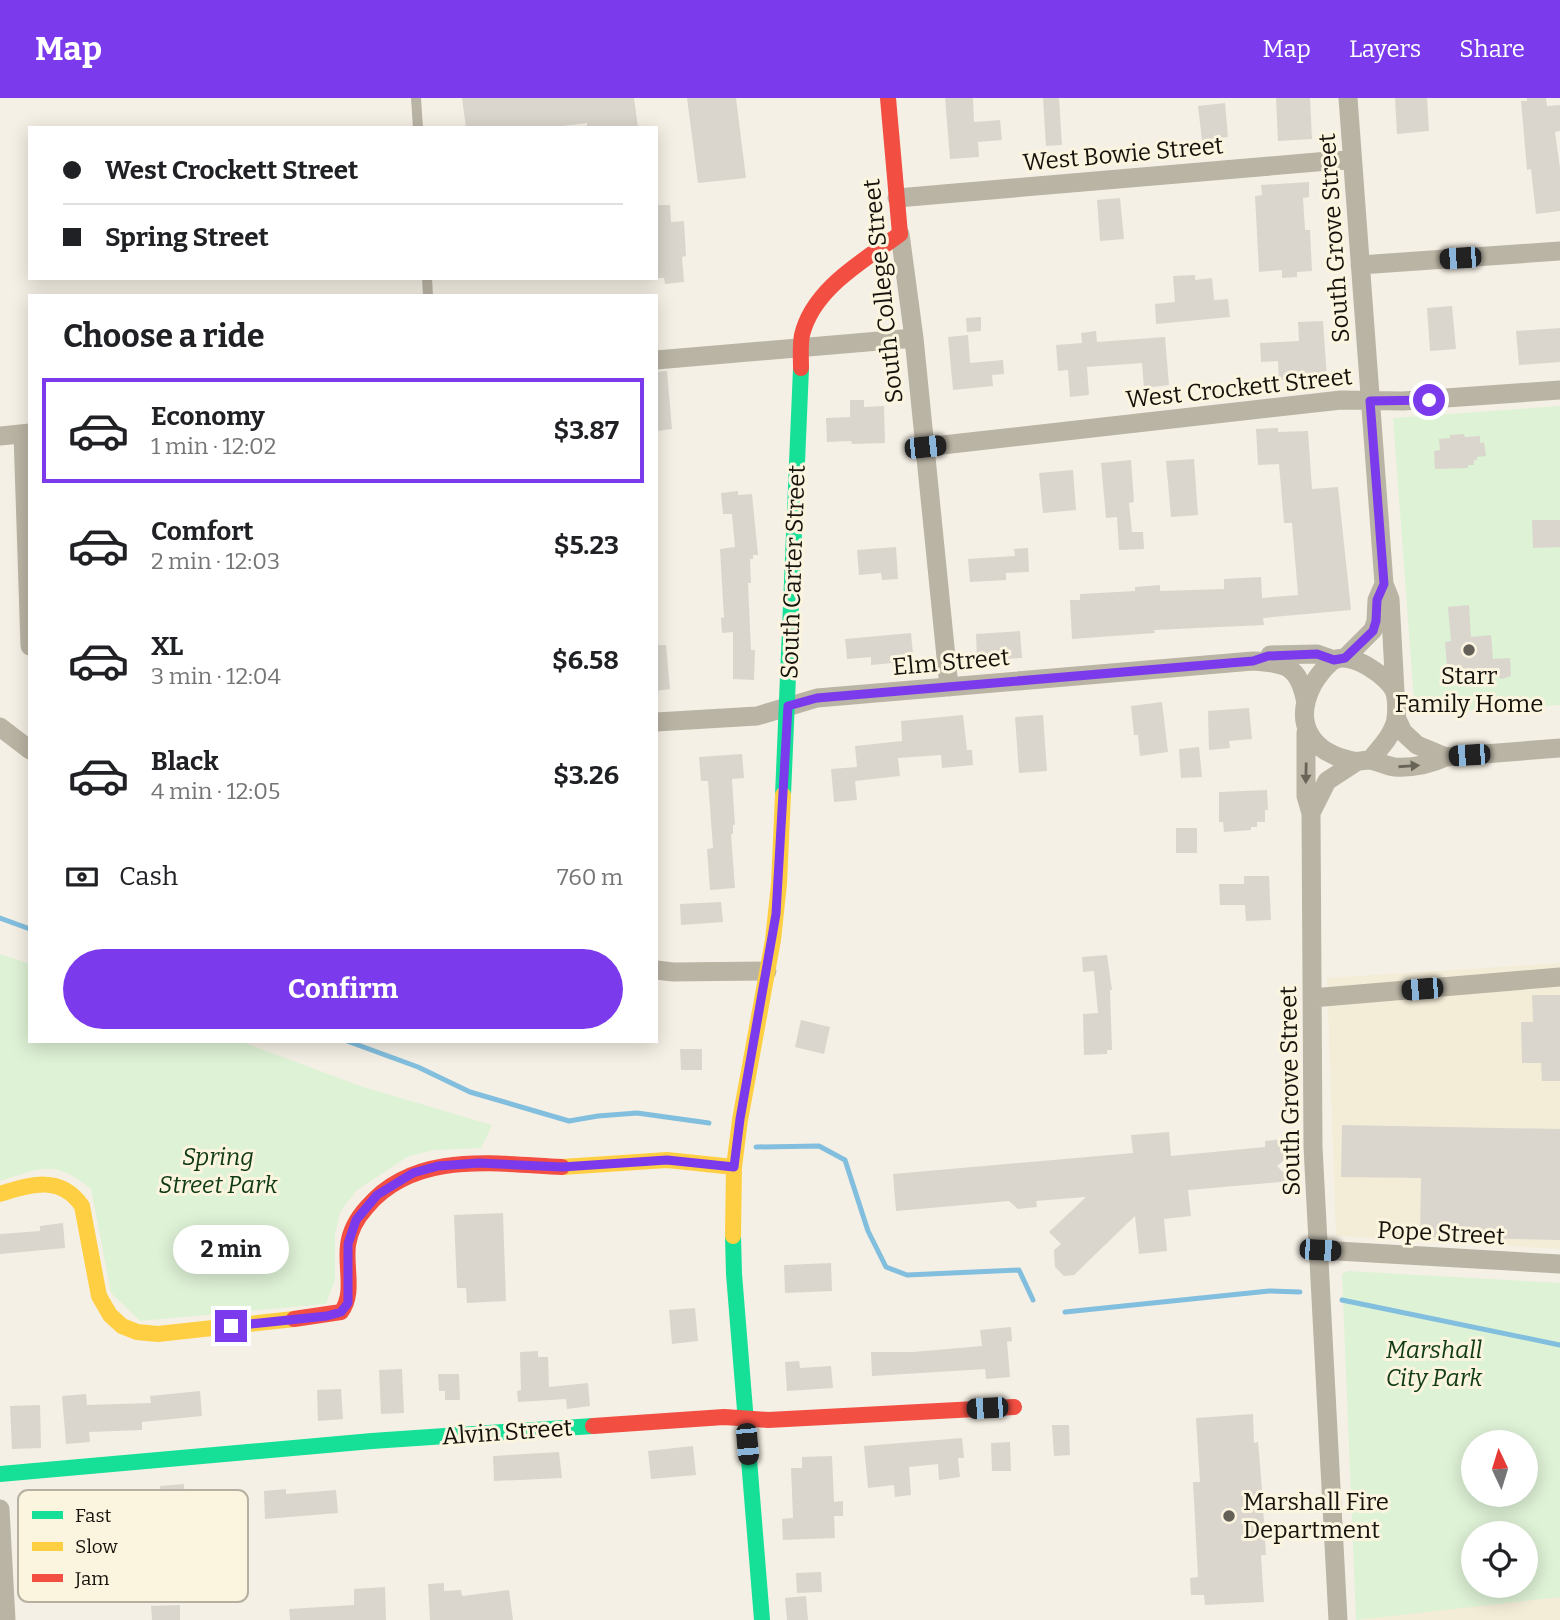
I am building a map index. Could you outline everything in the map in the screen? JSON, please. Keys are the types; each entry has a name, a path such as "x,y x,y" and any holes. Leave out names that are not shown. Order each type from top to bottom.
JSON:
{"street":[{"name":"South College Street","path":"888,98 949,687"},
{"name":"South Grove Street","path":"1348,98 1384,584 1390,599 1395,692"},
{"name":"West Bowie Street","path":"897,198 1352,159"},
{"name":"South Carter Street","path":"762,1620 734,1274 734,1167 778,894 802,348 805,325 824,295 900,234"},
{"path":"1360,265 1560,251"},
{"path":"658,359 914,338"},
{"name":"West Crockett Street","path":"925,447 1341,400 1403,401 1560,390"},
{"path":"0,436 26,433 28,540"},
{"name":"South Grove Street","path":"1339,659 1373,631 1377,600 1384,584"},
{"name":"Elm Street","path":"1253,661 1268,656 1317,654 1339,659"},
{"path":"1363,761 1387,740 1396,718 1395,692 1372,669 1339,659 1315,680 1306,703 1306,732 1326,751 1363,761 1395,767 1430,765 1446,757 1560,748"},
{"name":"Elm Street","path":"658,722 757,716 817,698 1253,661 1274,662 1293,670 1301,681 1306,703"},
{"path":"1396,718 1404,732 1418,744 1446,757"},
{"path":"0,727 28,748"},
{"name":"South Grove Street","path":"1306,732 1306,796 1311,813 1313,1147 1338,1620"},
{"name":"South Grove Street","path":"1311,813 1327,781 1363,761"},
{"path":"658,970 767,971"},
{"path":"1312,998 1560,977"},
{"path":"0,1194 36,1184 66,1189 77,1196 82,1206 99,1296 106,1310 114,1321 127,1331 158,1334 327,1316 341,1312 348,1303 348,1244 356,1220 377,1195 399,1180 424,1170 466,1163 562,1167 660,1160 734,1167"},
{"name":"Pope Street","path":"1320,1250 1560,1264"},
{"name":"Alvin Street","path":"0,1474 372,1441 724,1417 768,1420 1014,1407"},
{"path":"0,1509 6,1620"}],"lane":[{"path":"416,98 418,126"}],"shaded area":[{"path":"1560,963 1560,1249 1336,1236 1327,978"},
{"path":"1560,1596 1560,1620 1357,1620 1382,1616"}],"green space":[{"path":"1560,406 1560,705 1415,714 1393,418"},
{"name":"Spring Street Park","path":"0,954 28,963 28,1043 245,1043 360,1086 492,1125 481,1148 435,1150 409,1156 357,1190 340,1212 335,1235 335,1280 326,1304 140,1321 111,1293 91,1189 67,1173 47,1169 0,1181"},
{"name":"Marshall City Park","path":"1348,1271 1560,1283 1560,1597 1356,1620 1342,1274"}],"building":[{"path":"462,98 634,98 638,126 587,126 587,123 562,126 466,126"},
{"path":"687,98 736,98 746,178 698,183"},
{"path":"945,98 973,98 974,122 1000,120 1002,140 978,142 979,157 950,159"},
{"path":"1043,98 1059,98 1062,145 1046,146"},
{"path":"1276,98 1310,98 1312,139 1278,141"},
{"path":"1395,98 1427,98 1429,131 1397,134"},
{"path":"1527,98 1546,98 1547,106 1560,105 1560,131 1555,132 1560,168 1560,211 1536,214 1531,169 1527,170 1521,101 1527,101"},
{"path":"1225,103 1228,137 1202,140 1198,106"},
{"path":"1309,182 1309,197 1303,198 1305,230 1310,230 1312,271 1297,272 1297,277 1282,278 1282,270 1259,272 1255,196 1262,195 1261,185"},
{"path":"1120,198 1124,239 1100,241 1097,200"},
{"path":"658,205 670,205 671,222 684,221 684,282 665,284 664,278 658,278"},
{"path":"1195,275 1195,280 1212,278 1214,300 1228,299 1230,317 1156,324 1155,304 1175,302 1173,276"},
{"path":"1452,306 1456,349 1430,351 1427,308"},
{"path":"981,317 981,331 967,332 966,318"},
{"path":"1323,321 1327,378 1279,380 1278,361 1261,362 1260,343 1299,341 1298,322"},
{"path":"1560,328 1560,362 1519,365 1516,331"},
{"path":"1096,331 1097,342 1165,337 1169,385 1144,388 1142,363 1087,367 1089,395 1070,397 1068,370 1058,371 1056,345 1082,343 1081,333"},
{"path":"968,335 970,363 1003,360 1004,374 992,375 993,386 953,390 948,337"},
{"path":"667,371 672,429 658,431 658,372"},
{"path":"850,400 864,400 864,407 884,406 885,443 827,442 826,418 850,417"},
{"path":"1278,428 1278,432 1308,431 1312,489 1338,487 1351,610 1263,618 1264,625 1154,630 1155,633 1072,639 1070,600 1080,600 1080,594 1135,591 1135,587 1160,585 1160,591 1224,589 1224,579 1261,577 1262,598 1298,595 1292,523 1284,523 1279,464 1258,465 1256,429"},
{"path":"1464,434 1465,437 1480,436 1480,443 1484,442 1486,456 1477,457 1474,465 1468,465 1468,468 1435,469 1434,451 1440,450 1439,439"},
{"path":"1194,459 1198,515 1171,517 1166,461"},
{"path":"1131,460 1134,502 1129,503 1132,532 1143,532 1144,549 1119,550 1117,517 1106,518 1101,463"},
{"path":"1073,470 1076,510 1043,513 1039,473"},
{"path":"738,491 738,495 752,494 758,555 753,555 753,559 750,559 751,583 748,583 751,650 755,650 754,680 733,679 733,632 722,633 721,617 724,618 720,549 735,547 732,514 723,514 721,493"},
{"path":"1532,520 1560,520 1560,547 1533,548"},
{"path":"896,547 898,579 882,580 881,573 859,575 857,550"},
{"path":"1028,548 1029,572 1006,573 1006,580 970,582 968,559 1015,556 1014,549"},
{"name":"Starr Family Home","path":"1469,605 1471,637 1491,635 1493,659 1510,658 1511,676 1502,679 1496,676 1448,680 1445,642 1451,641 1448,607"},
{"path":"1020,631 1022,658 977,660 976,634"},
{"path":"911,633 914,665 871,665 871,657 847,659 845,639"},
{"path":"658,645 666,645 670,689 658,691"},
{"path":"1162,702 1168,752 1140,756 1138,735 1134,735 1131,706"},
{"path":"1249,708 1252,739 1229,741 1230,748 1209,750 1208,711"},
{"path":"963,715 967,750 972,750 973,765 942,768 941,755 898,758 900,776 855,781 857,800 834,802 831,769 857,767 855,746 902,741 901,721"},
{"path":"1043,715 1047,771 1019,773 1015,717"},
{"path":"1199,747 1202,777 1181,778 1179,749"},
{"path":"742,754 744,778 732,779 735,825 731,834 735,888 710,890 707,849 713,848 708,781 701,781 699,757"},
{"path":"1267,790 1268,810 1265,810 1265,822 1257,822 1257,827 1251,827 1251,830 1224,832 1223,822 1219,822 1219,792"},
{"path":"1176,828 1197,828 1197,853 1176,853"},
{"path":"1244,876 1269,876 1271,920 1246,921 1245,905 1220,905 1219,884 1244,884"},
{"path":"721,902 723,922 681,925 680,904"},
{"path":"1107,955 1112,990 1112,1050 1107,1050 1107,1054 1084,1055 1083,1014 1098,1013 1094,971 1083,972 1082,957"},
{"path":"1532,995 1560,995 1560,1081 1542,1081 1541,1063 1522,1063 1521,1022 1533,1022"},
{"path":"801,1020 830,1027 824,1054 795,1047"},
{"path":"680,1049 702,1049 702,1070 681,1070"},
{"path":"1342,1125 1560,1129 1560,1240 1420,1237 1421,1178 1341,1177"},
{"path":"1169,1132 1171,1156 1265,1147 1265,1141 1282,1139 1284,1160 1277,1166 1292,1181 1188,1190 1191,1216 1164,1219 1167,1251 1139,1254 1135,1216 1074,1275 1064,1276 1055,1267 1054,1250 1061,1244 1049,1232 1086,1197 1036,1201 1037,1207 1018,1209 1009,1201 896,1211 893,1174 1133,1153 1131,1135"},
{"path":"503,1213 506,1301 467,1303 466,1288 457,1288 454,1215"},
{"path":"63,1223 65,1248 0,1254 0,1234 40,1231 40,1226"},
{"path":"831,1263 832,1291 785,1293 784,1265"},
{"path":"695,1308 698,1341 672,1344 669,1310"},
{"path":"1011,1327 1012,1341 1007,1342 1010,1377 986,1379 985,1369 872,1376 871,1352 913,1352 982,1346 980,1330"},
{"path":"538,1351 538,1357 548,1357 549,1387 588,1383 590,1406 567,1409 566,1399 518,1402 517,1391 521,1390 520,1352"},
{"path":"799,1361 800,1368 831,1366 833,1388 787,1391 785,1362"},
{"path":"402,1369 404,1413 381,1414 379,1370"},
{"path":"438,1374 459,1374 460,1400 445,1400 445,1391 439,1391"},
{"path":"341,1389 343,1419 318,1421 317,1390"},
{"path":"200,1391 202,1416 142,1422 142,1430 89,1432 90,1442 66,1444 62,1396 86,1394 87,1405 151,1403 150,1396"},
{"path":"40,1405 41,1448 12,1449 10,1406"},
{"name":"Marshall Fire Department","path":"1253,1414 1254,1443 1258,1442 1266,1555 1261,1555 1264,1602 1205,1605 1204,1595 1191,1595 1190,1578 1198,1577 1193,1482 1200,1482 1196,1418"},
{"path":"1052,1425 1069,1425 1070,1455 1054,1456"},
{"path":"962,1438 964,1458 958,1458 960,1477 939,1480 938,1464 909,1467 911,1495 895,1497 894,1485 868,1488 864,1446"},
{"path":"1010,1442 1011,1471 992,1471 991,1443"},
{"path":"693,1446 696,1475 651,1479 648,1451"},
{"path":"559,1452 562,1478 494,1481 493,1456"},
{"path":"832,1456 834,1502 843,1501 843,1516 834,1516 835,1538 783,1540 782,1519 793,1518 791,1468 802,1468 802,1457"},
{"path":"184,1484 184,1490 160,1490 160,1486"},
{"path":"286,1489 286,1494 336,1490 338,1513 265,1519 264,1491"},
{"path":"821,1572 822,1592 797,1593 796,1573"},
{"path":"444,1583 444,1591 461,1590 462,1596 509,1590 513,1620 430,1620 428,1584"},
{"path":"385,1587 386,1620 290,1620 289,1609 354,1605 354,1589"},
{"path":"806,1596 808,1620 787,1620 785,1598"},
{"path":"180,1605 180,1620 152,1620 151,1606"}],"waterway":[{"path":"0,918 28,928"},
{"path":"352,1043 418,1067 470,1092 569,1121 637,1113 709,1123"},
{"path":"756,1147 819,1146 845,1160 868,1231 886,1267 907,1275 1019,1270 1033,1300"},
{"path":"1065,1312 1269,1291 1300,1292"},
{"path":"1342,1300 1560,1345"}],"traffic: fast":[{"path":"783,795 801,368"},
{"path":"733,1236 762,1620"},
{"path":"0,1474 372,1441 593,1426"}],"traffic: slow":[{"path":"733,1236 734,1167 773,940 779,884 783,795"},
{"path":"562,1167 667,1160 734,1167"},
{"path":"0,1194 23,1187 45,1185 55,1186 74,1196 82,1206 99,1296 110,1315 122,1326 137,1332 158,1334 294,1319"}],"traffic: jam":[{"path":"801,368 802,335 817,303 842,277 900,234 888,98"},
{"path":"294,1319 341,1312 348,1297 347,1253 354,1224 386,1189 408,1176 457,1164 562,1167"},
{"path":"593,1426 724,1417 768,1420 1014,1407"}],"place":[{"name":"Starr Family Home","path":"1469,650"},
{"name":"Marshall Fire Department","path":"1229,1516"}],"route":[{"path":"231,1326 327,1316 341,1312 348,1303 348,1244 352,1227 368,1203 377,1195 413,1173 438,1166 466,1163 562,1167 667,1160 734,1167 740,1119 773,940 779,884 788,706 817,698 1253,661 1268,656 1317,654 1334,660 1345,658 1373,631 1377,600 1384,584 1370,401 1429,400"}]}
